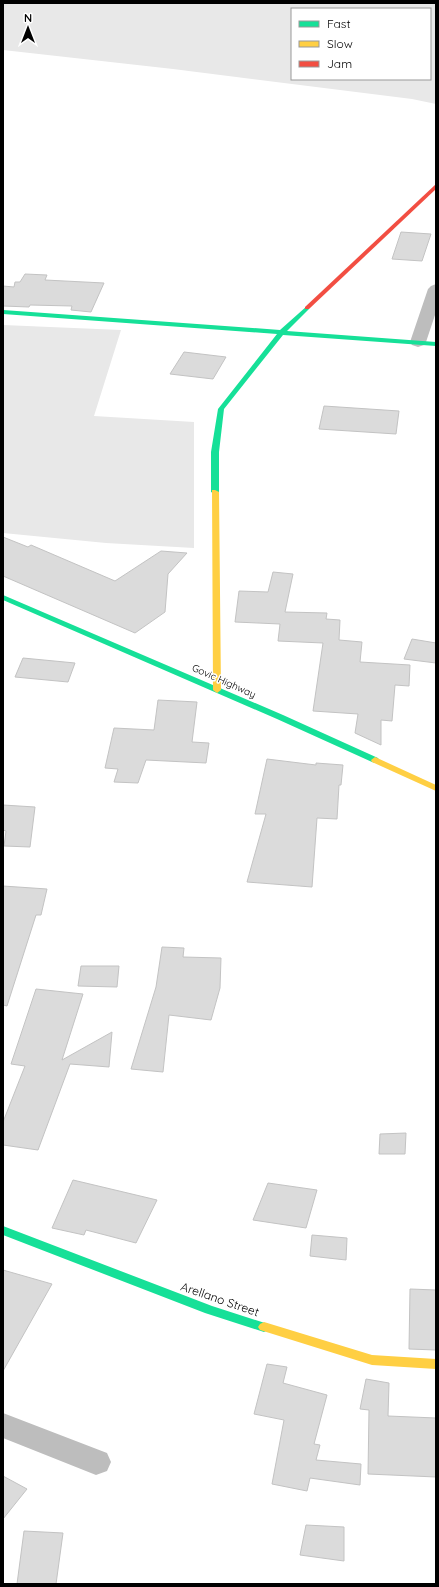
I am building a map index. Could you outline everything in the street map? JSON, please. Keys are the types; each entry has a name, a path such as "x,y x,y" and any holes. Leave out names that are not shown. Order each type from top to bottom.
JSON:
{"street":[{"path":"217,690 214,552 215,452 221,409 282,332 436,186"},
{"path":"418,342 436,289"},
{"path":"3,312 436,344"},
{"name":"Govic Highway","path":"3,597 217,690 436,788"},
{"name":"Arellano Street","path":"3,1230 209,1310 372,1360 436,1364"},
{"path":"3,1425 96,1462"}],"shaded area":[{"path":"3,3 436,3 436,104 412,99 173,69 3,50"},
{"path":"3,325 121,330 94,416 194,422 194,548 106,543 3,533"}],"building":[{"path":"401,232 431,234 422,261 392,259"},
{"path":"25,274 47,275 45,280 104,283 91,312 71,310 72,306 3,306 3,286 14,287 15,282 20,282"},
{"path":"184,352 226,357 213,379 170,374"},
{"path":"324,406 399,411 396,434 319,429"},
{"path":"3,537 28,547 31,545 115,581 161,551 187,553 168,574 165,612 135,633 3,576"},
{"path":"273,572 293,574 285,612 327,613 326,619 340,620 339,640 362,642 360,662 410,665 409,686 395,685 392,721 381,720 381,745 355,733 358,714 313,711 323,643 278,641 280,624 235,622 239,591 268,592"},
{"path":"412,639 436,643 436,663 404,659"},
{"path":"23,658 75,663 68,682 15,677"},
{"path":"158,700 197,702 192,742 209,743 206,763 146,760 138,783 114,782 118,769 105,768 114,728 154,730"},
{"path":"267,759 316,765 316,763 343,765 341,785 339,785 337,819 317,818 312,887 247,882 266,814 255,814"},
{"path":"3,805 35,807 30,847 4,846 6,831 3,830"},
{"path":"3,886 47,889 41,915 36,915 7,1006 3,1005"},
{"path":"162,947 184,948 183,957 221,958 220,988 211,1020 169,1015 163,1072 131,1069 156,987"},
{"path":"81,966 119,966 117,987 78,986"},
{"path":"36,989 83,994 62,1060 112,1032 109,1067 70,1064 38,1150 3,1145 3,1122 25,1066 11,1064"},
{"path":"406,1133 405,1154 379,1154 380,1134"},
{"path":"73,1180 157,1200 136,1243 86,1230 84,1235 52,1228"},
{"path":"268,1183 317,1190 306,1228 253,1220"},
{"path":"312,1235 347,1238 346,1260 310,1256"},
{"path":"3,1270 52,1284 3,1371"},
{"path":"410,1289 436,1290 436,1350 409,1349"},
{"path":"267,1364 287,1367 283,1383 327,1395 314,1444 320,1445 316,1460 361,1464 360,1485 310,1478 307,1491 272,1484 284,1420 254,1414"},
{"path":"366,1379 389,1383 388,1416 436,1418 436,1477 368,1474 369,1410 360,1409"},
{"path":"3,1476 27,1489 3,1519"},
{"path":"306,1525 344,1527 344,1561 300,1555"},
{"path":"24,1531 63,1533 56,1584 17,1584"}],"traffic: fast":[{"path":"215,492 215,452 221,409 282,332 307,308"},
{"path":"3,312 436,344"},
{"path":"3,597 280,717 375,760"},
{"path":"3,1230 209,1310 264,1327"}],"traffic: slow":[{"path":"215,492 217,690"},
{"path":"375,760 436,788"},
{"path":"264,1327 372,1360 436,1364"}],"traffic: jam":[{"path":"307,308 436,186"}]}
